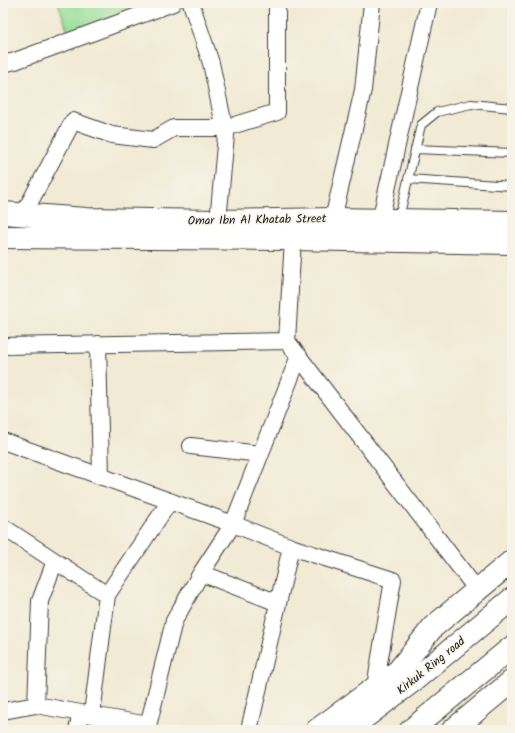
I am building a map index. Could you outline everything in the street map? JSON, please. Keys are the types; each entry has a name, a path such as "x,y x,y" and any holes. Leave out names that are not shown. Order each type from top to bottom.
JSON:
{"main road":[{"name":"Omar Ibn Al Khatab Street","path":"13,214 86,219 218,221 333,219 512,222"},
{"name":"Omar Ibn Al Khatab Street","path":"3,237 512,242"},
{"path":"316,730 375,688 408,674 433,627 512,561"},
{"name":"Kirkuk Ring road","path":"348,730 408,674 512,599"},
{"path":"410,730 512,647"},
{"path":"453,730 512,681"}],"street":[{"path":"3,64 15,61 173,3"},
{"path":"192,3 211,62 226,135 218,221"},
{"path":"13,214 73,121 112,135 153,140 174,128 225,128 277,112 277,3"},
{"path":"333,219 363,90 372,3"},
{"path":"389,221 429,3"},
{"path":"293,239 287,341 477,590"},
{"path":"3,346 287,341"},
{"path":"98,344 102,477"},
{"path":"3,711 36,705 86,713 148,727 174,621 201,573 233,524 299,356"},
{"path":"3,441 233,524 291,547 393,580 375,688"},
{"path":"191,446 260,454"},
{"path":"77,730 86,713 108,595 170,501"},
{"path":"3,527 108,595"},
{"path":"249,730 291,547"},
{"path":"36,705 40,601 56,561"},
{"path":"201,573 278,603"}],"lane":[{"path":"389,221 408,179 421,125 437,112 471,104 512,108"},
{"path":"415,149 512,153"},
{"path":"408,179 512,186"}],"green space":[{"path":"58,3 153,3 68,32"}]}
